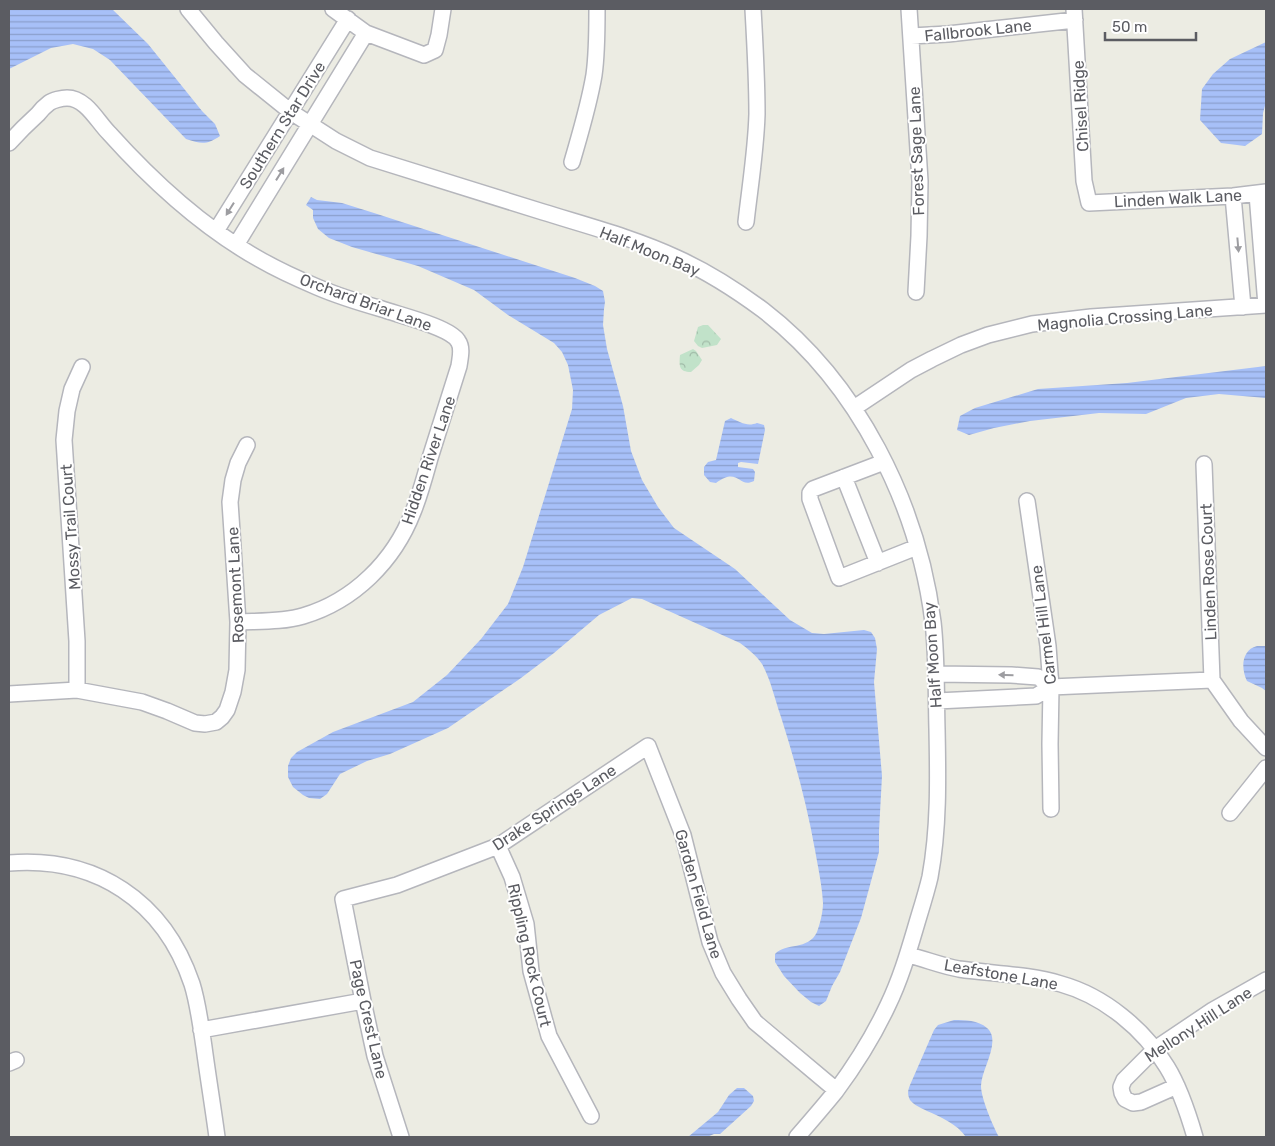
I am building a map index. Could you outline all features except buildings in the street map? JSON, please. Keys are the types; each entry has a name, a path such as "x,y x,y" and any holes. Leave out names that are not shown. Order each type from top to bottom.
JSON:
{"street":[{"name":"Half Moon Bay","path":"188,9 245,75 291,112 336,141 370,158 629,239 676,258 705,272 731,288 764,311 794,336 820,365 854,408 884,462 897,488 917,548 933,623 936,674 937,803 930,878 908,955 885,1011 860,1056 836,1090 797,1137"},
{"path":"333,9 366,33 424,55 435,50 443,9"},
{"path":"572,162 585,118 594,74 597,9"},
{"path":"746,222 757,115 753,9"},
{"name":"Forest Sage Lane","path":"909,9 920,181 916,292"},
{"name":"Fallbrook Lane","path":"911,36 948,34 1074,14"},
{"name":"Chisel Ridge","path":"1074,14 1084,181 1089,203"},
{"name":"Southern Star Drive","path":"216,231 348,19"},
{"name":"Southern Star Drive","path":"236,245 366,33"},
{"name":"Orchard Briar Lane","path":"9,143 50,103 66,97 81,102 144,171 176,201 236,245 260,260 318,287 436,326 458,340"},
{"path":"1262,193 1266,305"},
{"name":"Linden Walk Lane","path":"1089,203 1262,193"},
{"path":"1233,196 1243,307"},
{"name":"Magnolia Crossing Lane","path":"854,408 911,370 932,359 961,345 1007,330 1032,324 1091,317 1266,305"},
{"name":"Hidden River Lane","path":"238,622 280,620 302,616 326,607 347,597 386,561 413,513 459,366 462,351 458,340"},
{"name":"Mossy Trail Court","path":"77,690 77,641 64,440 67,411 72,389 82,367"},
{"name":"Rosemont Lane","path":"77,690 142,702 194,723 216,722 227,710 234,692 237,670 238,622 230,502 232,480 247,445"},
{"path":"884,462 813,489 810,493 810,499 834,566 839,578 917,548"},
{"name":"Linden Rose Court","path":"1204,464 1212,680"},
{"path":"844,477 878,563"},
{"name":"Carmel Hill Lane","path":"1027,501 1048,646 1051,686 1051,809"},
{"path":"936,674 1038,677 1051,686"},
{"path":"936,701 1036,696 1051,686 1212,680 1241,721 1266,748"},
{"path":"9,694 77,690"},
{"name":"Drake Springs Lane","path":"344,900 397,885 498,846 648,746"},
{"name":"Garden Field Lane","path":"648,746 683,835 710,942 723,973 755,1022 836,1090"},
{"path":"1230,812 1266,768"},
{"name":"Rippling Rock Court","path":"498,846 512,877 526,924 531,971 549,1036 591,1116"},
{"path":"9,863 56,865 78,869 98,876 119,887 139,901 160,923 173,941 192,986 201,1030 217,1137"},
{"name":"Page Crest Lane","path":"344,900 375,1056 401,1137"},
{"name":"Leafstone Lane","path":"908,955 957,968 1040,979 1062,984 1102,1002 1121,1015 1137,1030 1155,1049 1168,1067 1196,1137"},
{"name":"Mellony Hill Lane","path":"1177,1086 1141,1102 1133,1103 1125,1099 1121,1087 1124,1080 1155,1049 1213,1010 1266,980"},
{"path":"201,1030 363,1001"}],"green space":[{"path":"708,325 721,339 717,345 702,348 694,341 698,327"},
{"path":"693,349 702,360 691,372 684,371 680,365 680,355"}],"water":[{"path":"9,9 112,9 148,44 202,111 215,124 220,136 204,143 186,139 110,60 93,49 73,44 51,48 9,69"},
{"path":"1266,42 1266,102 1263,113 1262,134 1245,146 1221,143 1200,120 1202,89 1213,74 1230,59"},
{"path":"311,197 317,200 342,203 374,213 575,278 603,291 605,302 603,325 607,349 623,406 631,451 642,480 658,507 674,528 735,569 790,620 812,633 824,634 864,630 871,632 875,638 877,649 874,682 882,776 879,852 861,918 840,972 826,1001 819,1006 800,993 784,976 775,962 775,954 780,950 803,944 813,938 819,925 823,903 812,833 796,767 765,670 757,658 740,643 642,599 632,598 599,615 521,678 448,728 340,774 327,794 320,799 309,798 293,787 288,777 288,766 291,758 297,752 333,732 413,702 447,675 481,639 508,604 523,567 572,409 573,390 568,365 562,352 554,343 508,315 474,290 418,266 352,247 329,238 318,229 313,218 313,210 306,205"},
{"path":"1266,366 1266,398 1219,394 1186,398 1146,414 1099,413 1030,421 969,435 957,430 960,416 975,408 1038,389 1127,383"},
{"path":"731,418 747,424 757,423 764,425 765,430 758,464 738,463 738,467 753,469 755,472 754,481 749,483 734,477 724,478 716,483 710,482 704,475 704,467 708,462 716,460 725,421"},
{"path":"1257,646 1265,646 1266,691 1247,681 1243,666 1248,651"},
{"path":"954,1020 980,1023 991,1034 992,1048 981,1086 985,1105 999,1137 966,1137 943,1118 918,1106 909,1098 909,1087 934,1030 938,1025"},
{"path":"737,1088 744,1088 753,1096 754,1101 751,1106 720,1134 707,1137 688,1137 718,1112 729,1095"}]}
